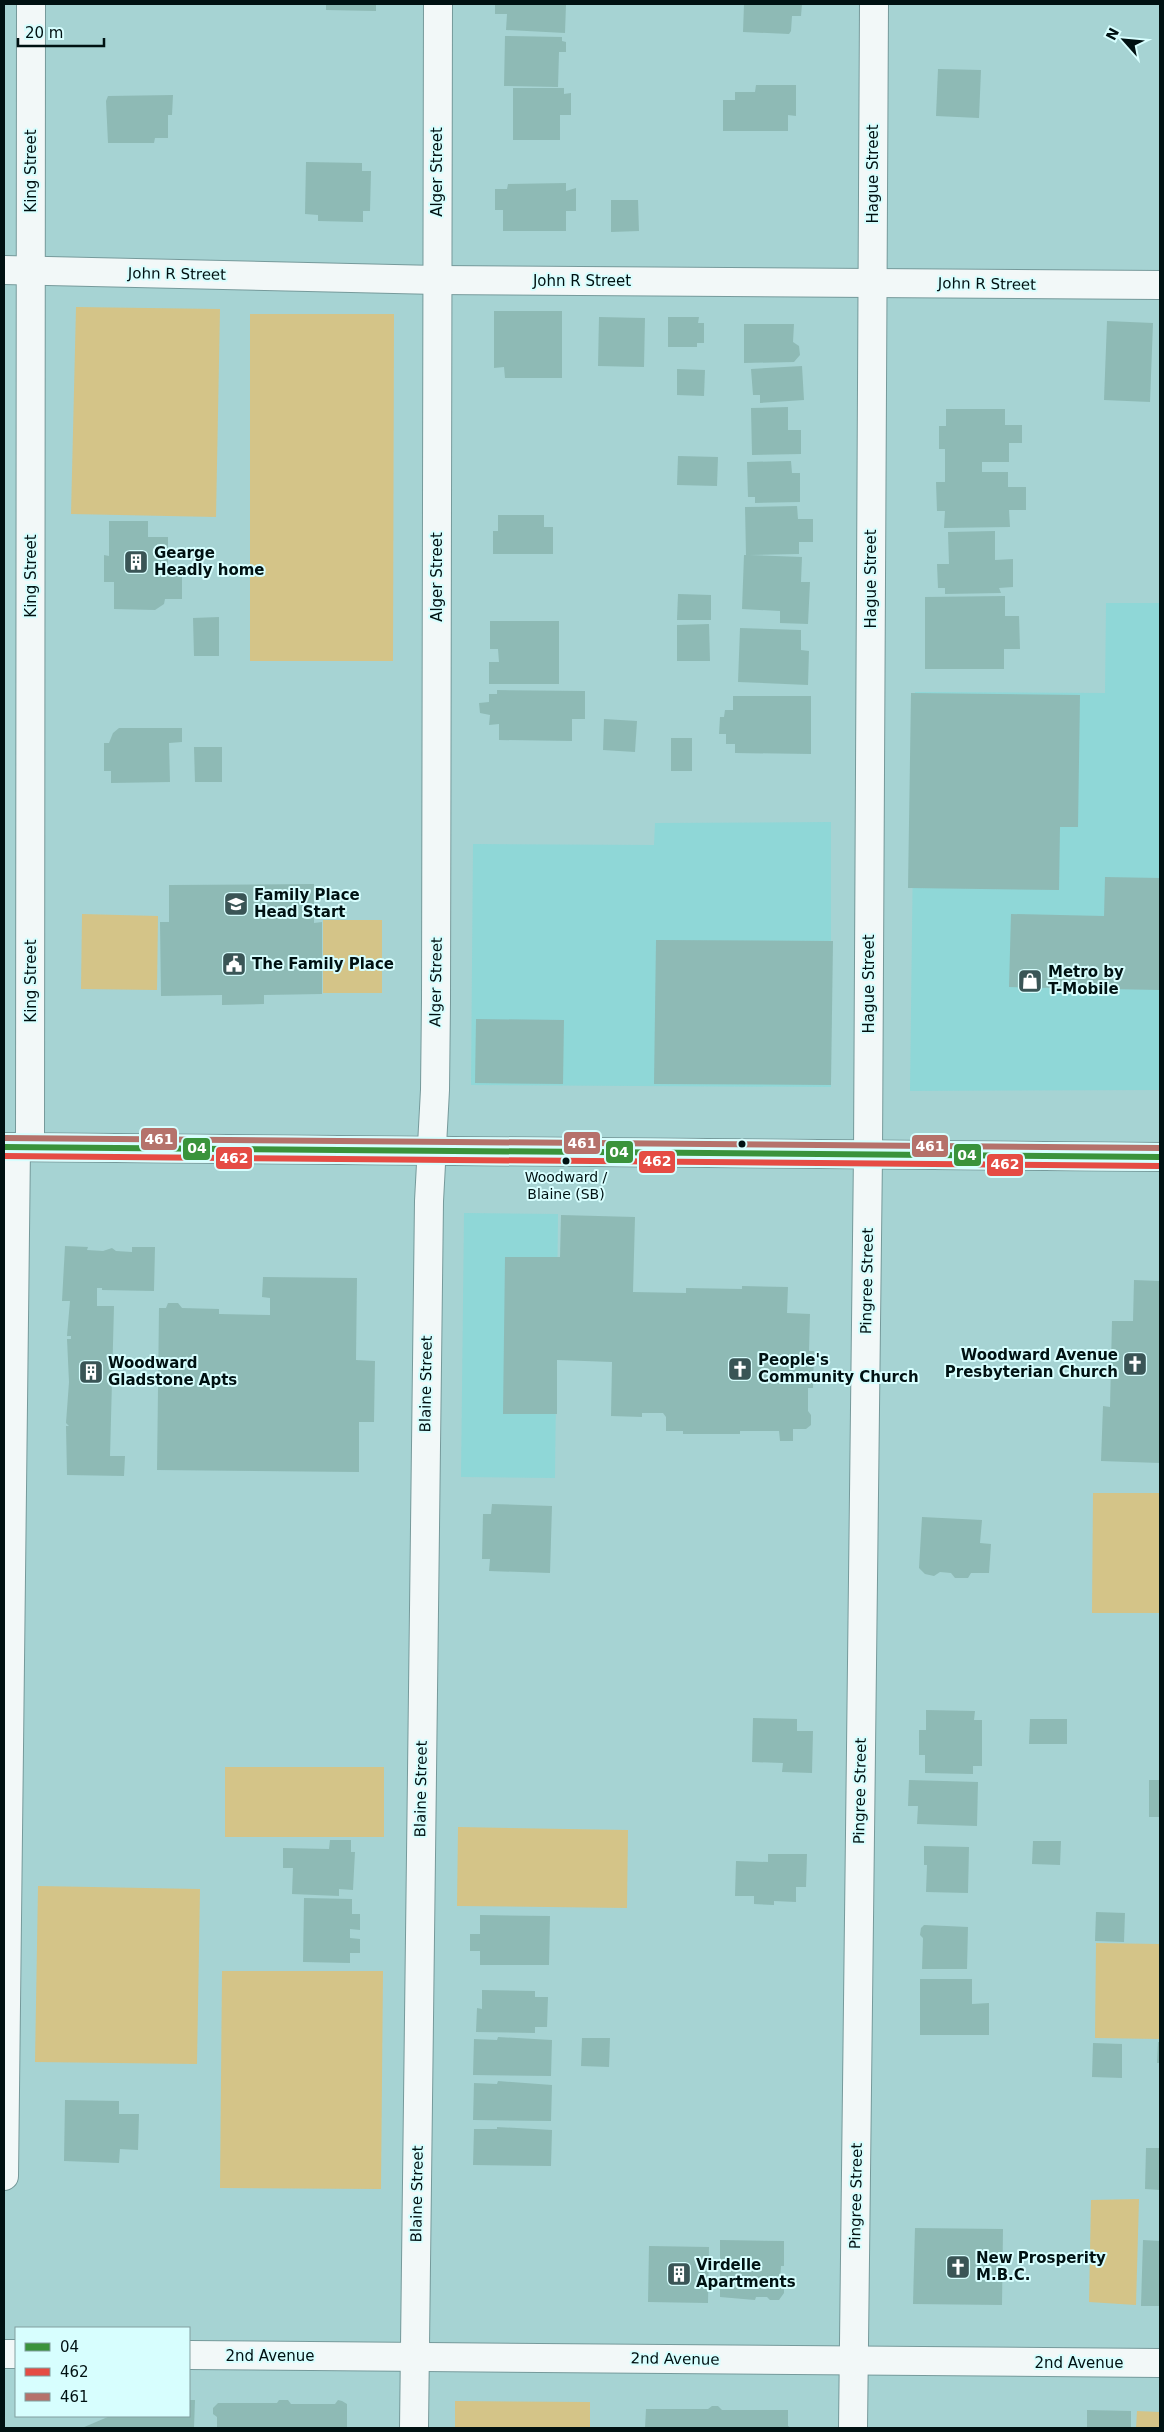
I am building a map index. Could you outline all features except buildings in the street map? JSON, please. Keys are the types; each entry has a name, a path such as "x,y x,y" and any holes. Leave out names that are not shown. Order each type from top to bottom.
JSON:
{"street":[{"name":"King Street","path":"4,2176 16,1147 30,270 31,4"},
{"name":"Alger Street","path":"432,1150 436,1021 438,805 438,4"},
{"name":"Hague Street","path":"868,1154 874,4"},
{"name":"John R Street","path":"4,270 437,280 1160,285"},
{"path":"16,1147 1160,1157"},
{"name":"Blaine Street","path":"414,2428 428,1201 432,1150"},
{"name":"Pingree Street","path":"853,2428 868,1154"},
{"name":"2nd Avenue","path":"190,2355 1160,2363"}],"shaded area":[{"path":"76,307 220,309 216,517 71,514"},
{"path":"250,314 394,314 393,661 250,661"},
{"path":"1106,603 1160,603 1160,1090 910,1091 915,692 1105,693"},
{"path":"831,822 831,1087 471,1085 473,844 654,845 655,823"},
{"path":"82,914 158,916 157,990 81,989"},
{"path":"323,920 382,920 382,993 323,993"},
{"path":"464,1213 558,1214 555,1478 461,1477"},
{"path":"1093,1493 1160,1493 1160,1613 1092,1613"},
{"path":"225,1767 384,1767 384,1837 225,1837"},
{"path":"458,1827 628,1830 627,1908 457,1906"},
{"path":"38,1886 200,1889 197,2064 35,2062"},
{"path":"1096,1943 1160,1944 1160,2039 1095,2038"},
{"path":"222,1971 383,1971 381,2189 220,2188"},
{"path":"1139,2199 1136,2305 1089,2302 1091,2200"},
{"path":"455,2401 590,2402 590,2428 455,2428"},
{"path":"1137,2411 1160,2412 1160,2428 1136,2428"}],"transit line":[{"name":"461","path":"4,1138 1160,1148"},
{"name":"04","path":"4,1147 1160,1157"},
{"name":"462","path":"4,1156 1160,1166"}],"place":[{"name":"Gearge Headly home","path":"136,562"},
{"name":"Family Place Head Start","path":"236,904"},
{"name":"The Family Place","path":"234,964"},
{"name":"Metro by T-Mobile","path":"1030,981"},
{"name":"Woodward / Blaine (SB)","path":"566,1161"},
{"name":"Woodward Avenue Presbyterian Church","path":"1135,1364"},
{"name":"People's Community Church","path":"740,1369"},
{"name":"Woodward Gladstone Apts","path":"91,1372"},
{"name":"New Prosperity M.B.C.","path":"958,2267"},
{"name":"Virdelle Apartments","path":"679,2274"}]}
